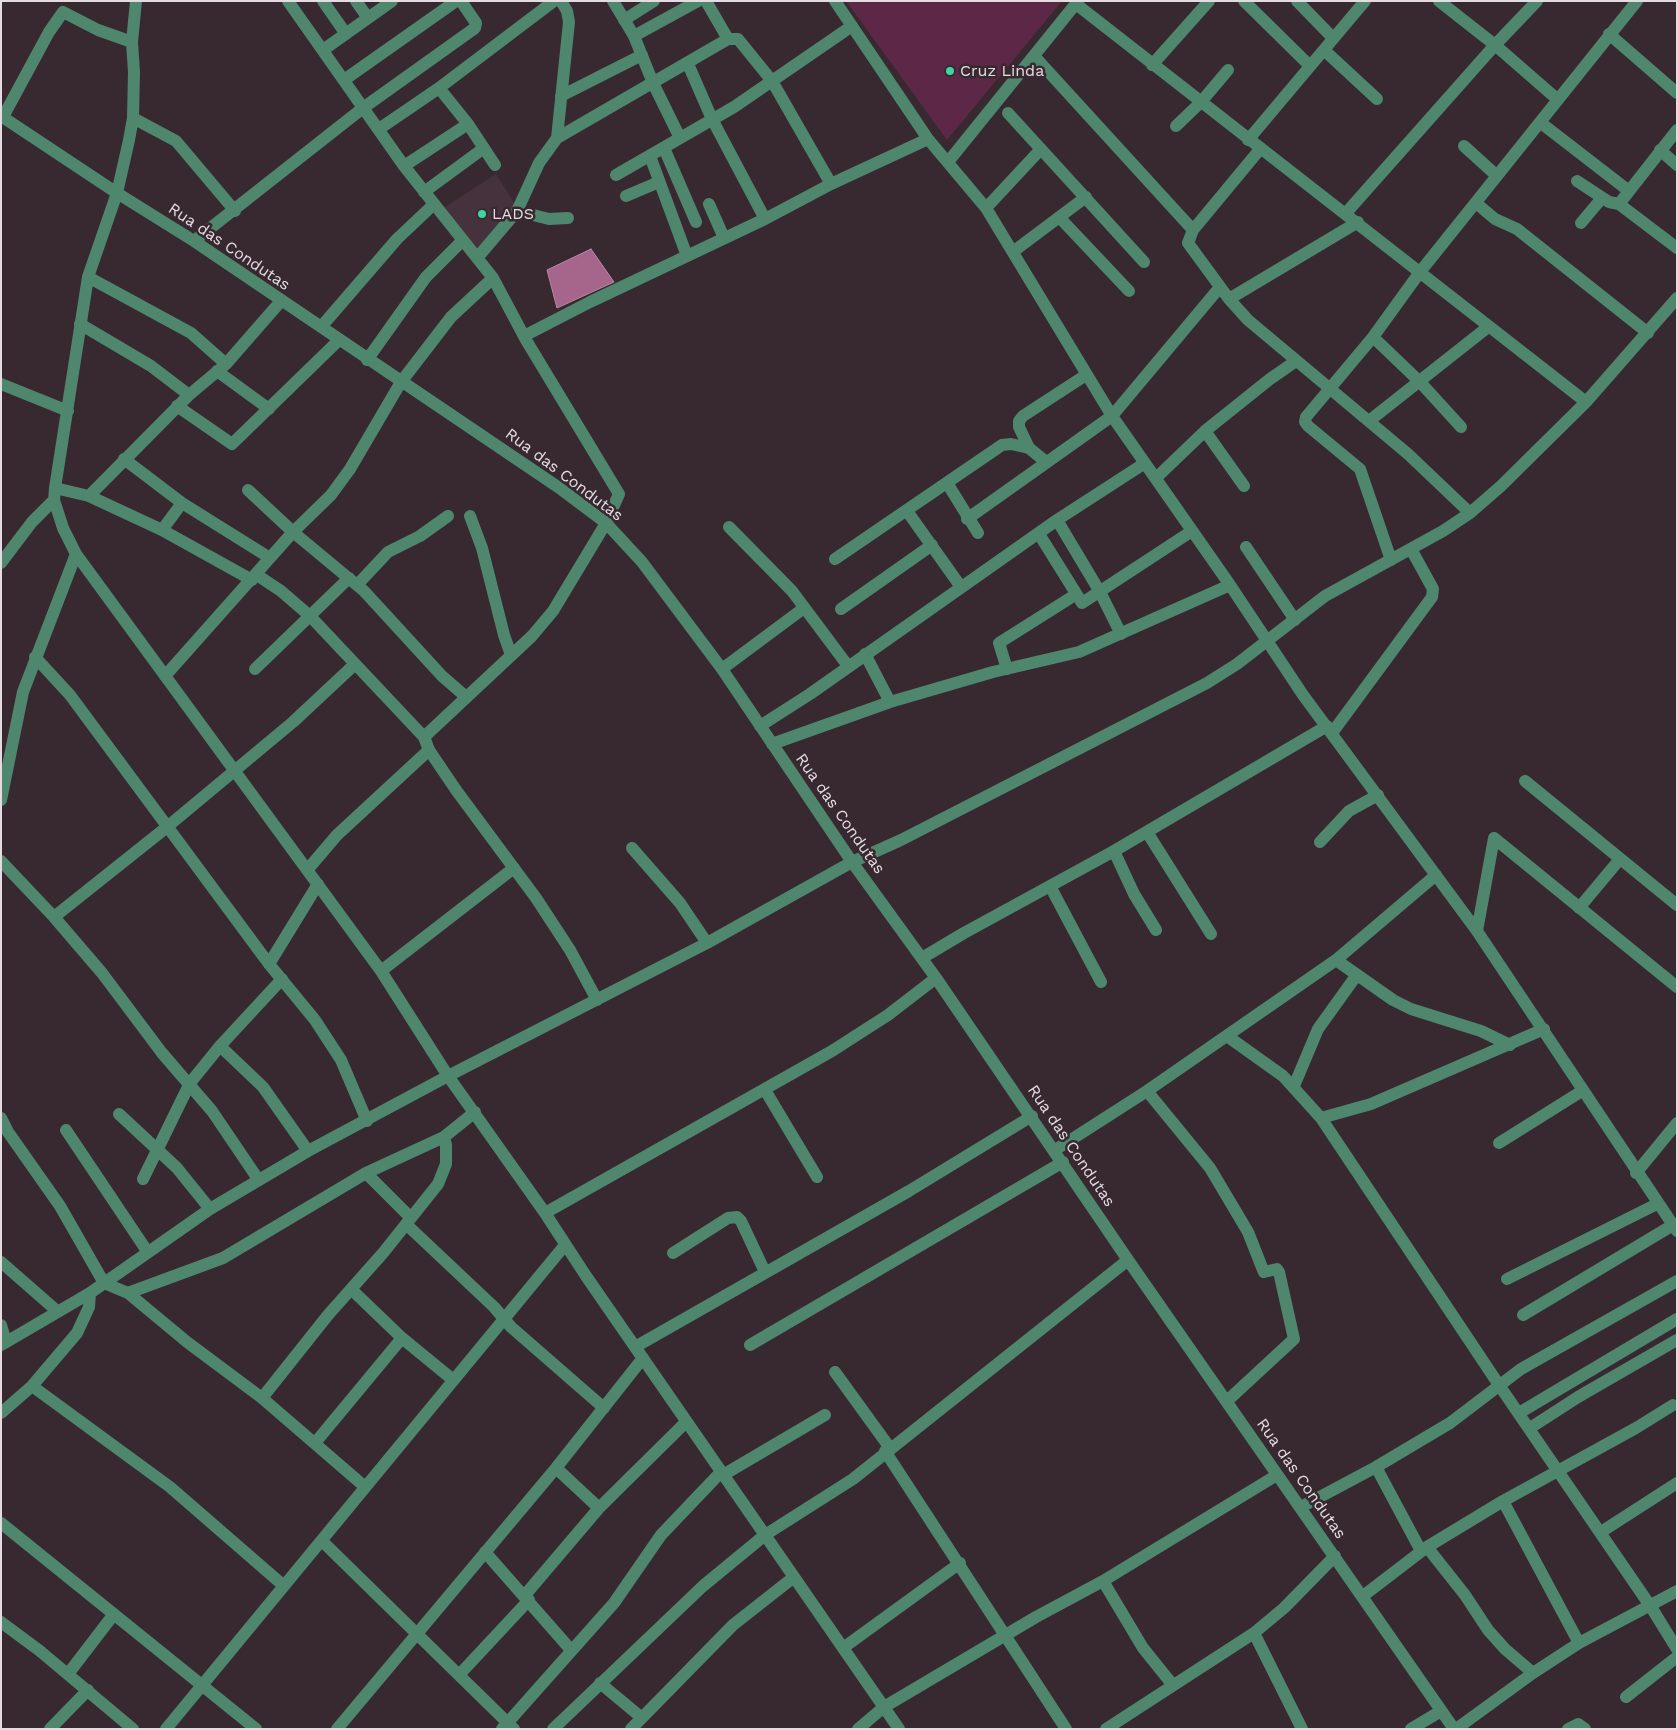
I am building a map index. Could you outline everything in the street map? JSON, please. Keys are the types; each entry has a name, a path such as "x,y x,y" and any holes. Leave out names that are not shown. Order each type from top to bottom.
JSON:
{"street":[{"path":"136,1 132,42 134,72 132,118 117,193 88,277 54,494 63,528 76,554 380,971 448,1076 545,1213 764,1536 899,1729"},
{"path":"288,1 404,166 493,278 524,336 618,490 619,497 606,523 553,611 511,655 465,696 424,737"},
{"path":"323,1 346,34"},
{"path":"356,1 368,18"},
{"path":"323,50 392,1"},
{"path":"344,80 456,1"},
{"path":"194,241 236,210 363,108 475,28 476,23 461,1"},
{"path":"379,129 439,88 554,1"},
{"path":"557,138 569,22 567,11 561,1"},
{"path":"613,1 634,36 653,83 680,138"},
{"path":"624,20 654,1"},
{"path":"634,36 698,1"},
{"path":"706,1 728,39"},
{"path":"835,1 928,139 986,208 1014,251 1112,416 1230,585 1303,695 1477,931 1544,1029 1636,1173 1675,1228 1523,1315"},
{"path":"1152,65 1210,1"},
{"path":"1244,1 1309,66"},
{"path":"1297,1 1333,38"},
{"path":"1439,1 1495,45 1556,99"},
{"path":"1346,213 1536,1"},
{"path":"1391,560 1360,469 1305,422 1306,417 1373,337 1420,272 1541,123 1556,99 1637,1"},
{"path":"948,162 1077,3 1152,65 1358,222 1488,327 1586,402"},
{"path":"1248,140 1362,3"},
{"path":"2,117 49,32 63,12 98,30 132,42"},
{"path":"616,174 712,119 772,81 852,26"},
{"path":"1609,34 1677,93"},
{"path":"478,258 517,211 533,173 557,138 688,64 728,39 738,39 772,81 831,184"},
{"path":"1324,50 1377,99"},
{"path":"562,96 642,55"},
{"path":"1035,57 1193,230"},
{"path":"688,64 712,119 765,219"},
{"path":"1176,126 1201,102 1228,70"},
{"path":"439,88 468,124 495,165"},
{"path":"1008,113 1144,262"},
{"name":"Rua das Condutas","path":"2,117 194,241 558,487 606,523 642,562 722,669 852,862 922,958 1032,1116 1128,1260 1455,1729"},
{"path":"132,118 176,142 236,210"},
{"path":"1541,123 1628,191"},
{"path":"404,166 468,124"},
{"path":"1619,204 1677,130"},
{"path":"524,336 765,219 831,184 928,139"},
{"path":"1464,146 1497,176"},
{"path":"424,192 484,148"},
{"path":"664,148 696,222"},
{"path":"1261,148 1193,230 1188,243 1228,299 1262,333 1369,421 1470,513"},
{"path":"986,208 1041,149"},
{"path":"1660,150 1677,165"},
{"path":"650,156 687,256"},
{"path":"1577,181 1602,198 1615,205 1619,204 1677,248"},
{"path":"626,196 659,182"},
{"path":"1014,251 1086,197"},
{"path":"1581,223 1602,198"},
{"path":"709,204 724,238"},
{"path":"1476,204 1495,219 1517,229 1648,333"},
{"path":"321,327 397,240 434,205"},
{"path":"517,211 549,219 568,218"},
{"path":"1059,217 1129,291"},
{"path":"1228,299 1358,222"},
{"path":"368,360 426,277 462,240"},
{"path":"88,277 191,332 221,367 269,410"},
{"path":"165,676 293,532 321,506 341,483 401,382 451,317 493,278"},
{"path":"967,519 1020,484 1046,462 1112,416 1220,287"},
{"path":"1,1324 4,1344 90,1293 147,1251 210,1209 308,1151 448,1076 707,943 852,862 901,840 1185,696 1237,664 1342,585 1391,560 1470,513 1501,486 1586,402 1677,298"},
{"path":"89,496 177,406 221,367 281,301"},
{"path":"80,324 151,366 189,395"},
{"path":"1369,421 1488,327"},
{"path":"1373,337 1420,382 1461,427"},
{"path":"177,406 232,444 339,340"},
{"path":"1156,478 1205,431 1270,379 1296,362"},
{"path":"1046,462 1029,448 1019,427 1019,422 1023,416 1086,375"},
{"path":"1,384 68,411"},
{"path":"1205,431 1244,486"},
{"path":"835,560 1002,444 1029,448"},
{"path":"124,459 182,503 270,558"},
{"path":"760,726 810,694 1057,520 1145,463"},
{"path":"947,483 967,519 978,533"},
{"path":"248,490 293,532 353,581 442,676 465,696"},
{"path":"54,494 89,496 162,530 281,591 310,616 424,737 429,750 570,950 597,1000"},
{"path":"1,563 6,546 42,510 54,494"},
{"path":"162,530 182,503"},
{"path":"907,511 961,587"},
{"path":"255,669 310,616 388,552 420,536 448,516"},
{"path":"470,516 482,548 504,635 511,655"},
{"path":"1057,520 1100,592 1121,634"},
{"path":"729,528 771,568 848,666"},
{"path":"1039,534 1075,595 1080,602 1085,602 1192,531"},
{"path":"841,609 932,545"},
{"path":"1246,547 1295,620"},
{"path":"922,958 1329,730 1432,598 1433,589 1411,548"},
{"path":"1,800 23,692 76,554"},
{"path":"772,744 890,702 1006,668 1079,652 1230,585"},
{"path":"1006,668 999,644 1075,595"},
{"path":"722,669 804,608"},
{"path":"865,654 890,702"},
{"path":"35,657 70,695 269,964 315,1020 341,1060 367,1121"},
{"path":"54,917 168,827 293,722 354,664"},
{"path":"308,870 337,835 429,750"},
{"path":"1525,781 1676,904"},
{"path":"1320,842 1349,810 1378,795"},
{"path":"1146,832 1211,934"},
{"path":"1477,931 1494,838 1677,987"},
{"path":"632,848 680,903 707,943"},
{"path":"1114,851 1134,894 1156,930"},
{"path":"1579,908 1620,859"},
{"path":"1,861 54,917 102,973 162,1053 190,1083 212,1111 258,1179"},
{"path":"380,971 514,868"},
{"path":"1055,1150 1147,1091 1336,960 1436,875"},
{"path":"269,964 318,884"},
{"path":"1050,886 1101,982"},
{"path":"1336,960 1356,976 1393,1000 1411,1009 1481,1031 1510,1045"},
{"path":"1294,1086 1318,1029 1356,976"},
{"path":"545,1213 765,1090 876,1024 936,978"},
{"path":"143,1179 190,1083 220,1046 282,979"},
{"path":"1322,1118 1370,1104 1544,1029"},
{"path":"1228,1036 1274,1068 1294,1086 1322,1118 1499,1385 1651,1606 1677,1649"},
{"path":"220,1046 269,1094 308,1151"},
{"path":"765,1090 817,1177"},
{"path":"1147,1091 1210,1168 1248,1232 1262,1270 1264,1272 1277,1269 1279,1272 1294,1339 1226,1401"},
{"path":"1499,1143 1582,1091"},
{"path":"128,1293 223,1258 366,1173 444,1137 475,1112"},
{"path":"119,1114 177,1168 210,1209"},
{"path":"337,1729 556,1468 604,1408 639,1352 765,1272 909,1191 1032,1116"},
{"path":"1,1118 8,1132 60,1206 104,1283 128,1293 187,1342 262,1398 364,1486"},
{"path":"1636,1173 1677,1123"},
{"path":"66,1130 147,1251"},
{"path":"262,1398 350,1289 409,1222 443,1176 446,1145 444,1137"},
{"path":"750,1345 1063,1162"},
{"path":"366,1173 409,1222 494,1307 511,1327 604,1408"},
{"path":"1507,1279 1657,1204"},
{"path":"673,1253 728,1218 737,1217 741,1221 765,1272"},
{"path":"166,1729 322,1541 364,1486 452,1379 565,1245"},
{"path":"553,1729 702,1586 764,1536 846,1484 1128,1260"},
{"path":"1,1262 57,1312"},
{"path":"1301,1506 1376,1467 1450,1423 1521,1368 1677,1281"},
{"path":"350,1289 402,1338 452,1379"},
{"path":"1,1413 32,1386 77,1333 89,1307 90,1293"},
{"path":"1519,1413 1677,1319"},
{"path":"315,1443 402,1338"},
{"path":"1530,1428 1586,1392 1677,1340"},
{"path":"835,1372 888,1450 1066,1729"},
{"path":"32,1386 170,1487 284,1586"},
{"path":"1363,1596 1424,1549 1503,1501 1636,1428 1673,1405"},
{"path":"322,1541 417,1633 508,1727 571,1650 614,1603 657,1540 722,1473 825,1415"},
{"path":"458,1675 527,1598 599,1508 686,1422"},
{"path":"1376,1467 1424,1549 1465,1594 1488,1630 1505,1649 1533,1673"},
{"path":"556,1468 599,1508"},
{"path":"858,1729 884,1707 1006,1634 1104,1581 1277,1475"},
{"path":"1601,1532 1677,1483"},
{"path":"1503,1501 1579,1643"},
{"path":"1,1523 202,1686 224,1701 256,1729"},
{"path":"485,1552 571,1650"},
{"path":"1106,1729 1172,1684 1254,1633 1284,1608 1334,1556"},
{"path":"843,1648 960,1563"},
{"path":"631,1729 733,1625 794,1578"},
{"path":"1104,1581 1143,1648 1172,1684"},
{"path":"1455,1729 1533,1673 1579,1643 1677,1591"},
{"path":"68,1674 114,1614"},
{"path":"1,1622 88,1690 133,1729"},
{"path":"1254,1633 1302,1729"},
{"path":"1626,1696 1677,1657"},
{"path":"600,1684 642,1718"},
{"path":"50,1729 88,1690"},
{"path":"1411,1729 1441,1710"},
{"path":"1568,1729 1578,1724 1585,1729"}],"shaded area":[{"name":"Cruz Linda","path":"846,1 1062,1 947,140"},
{"path":"496,174 518,209 475,251 442,209"},
{"path":"591,249 614,282 557,308 547,270"}],"place":[{"name":"Cruz Linda","path":"950,71"},
{"name":"LADS","path":"482,214"}]}
